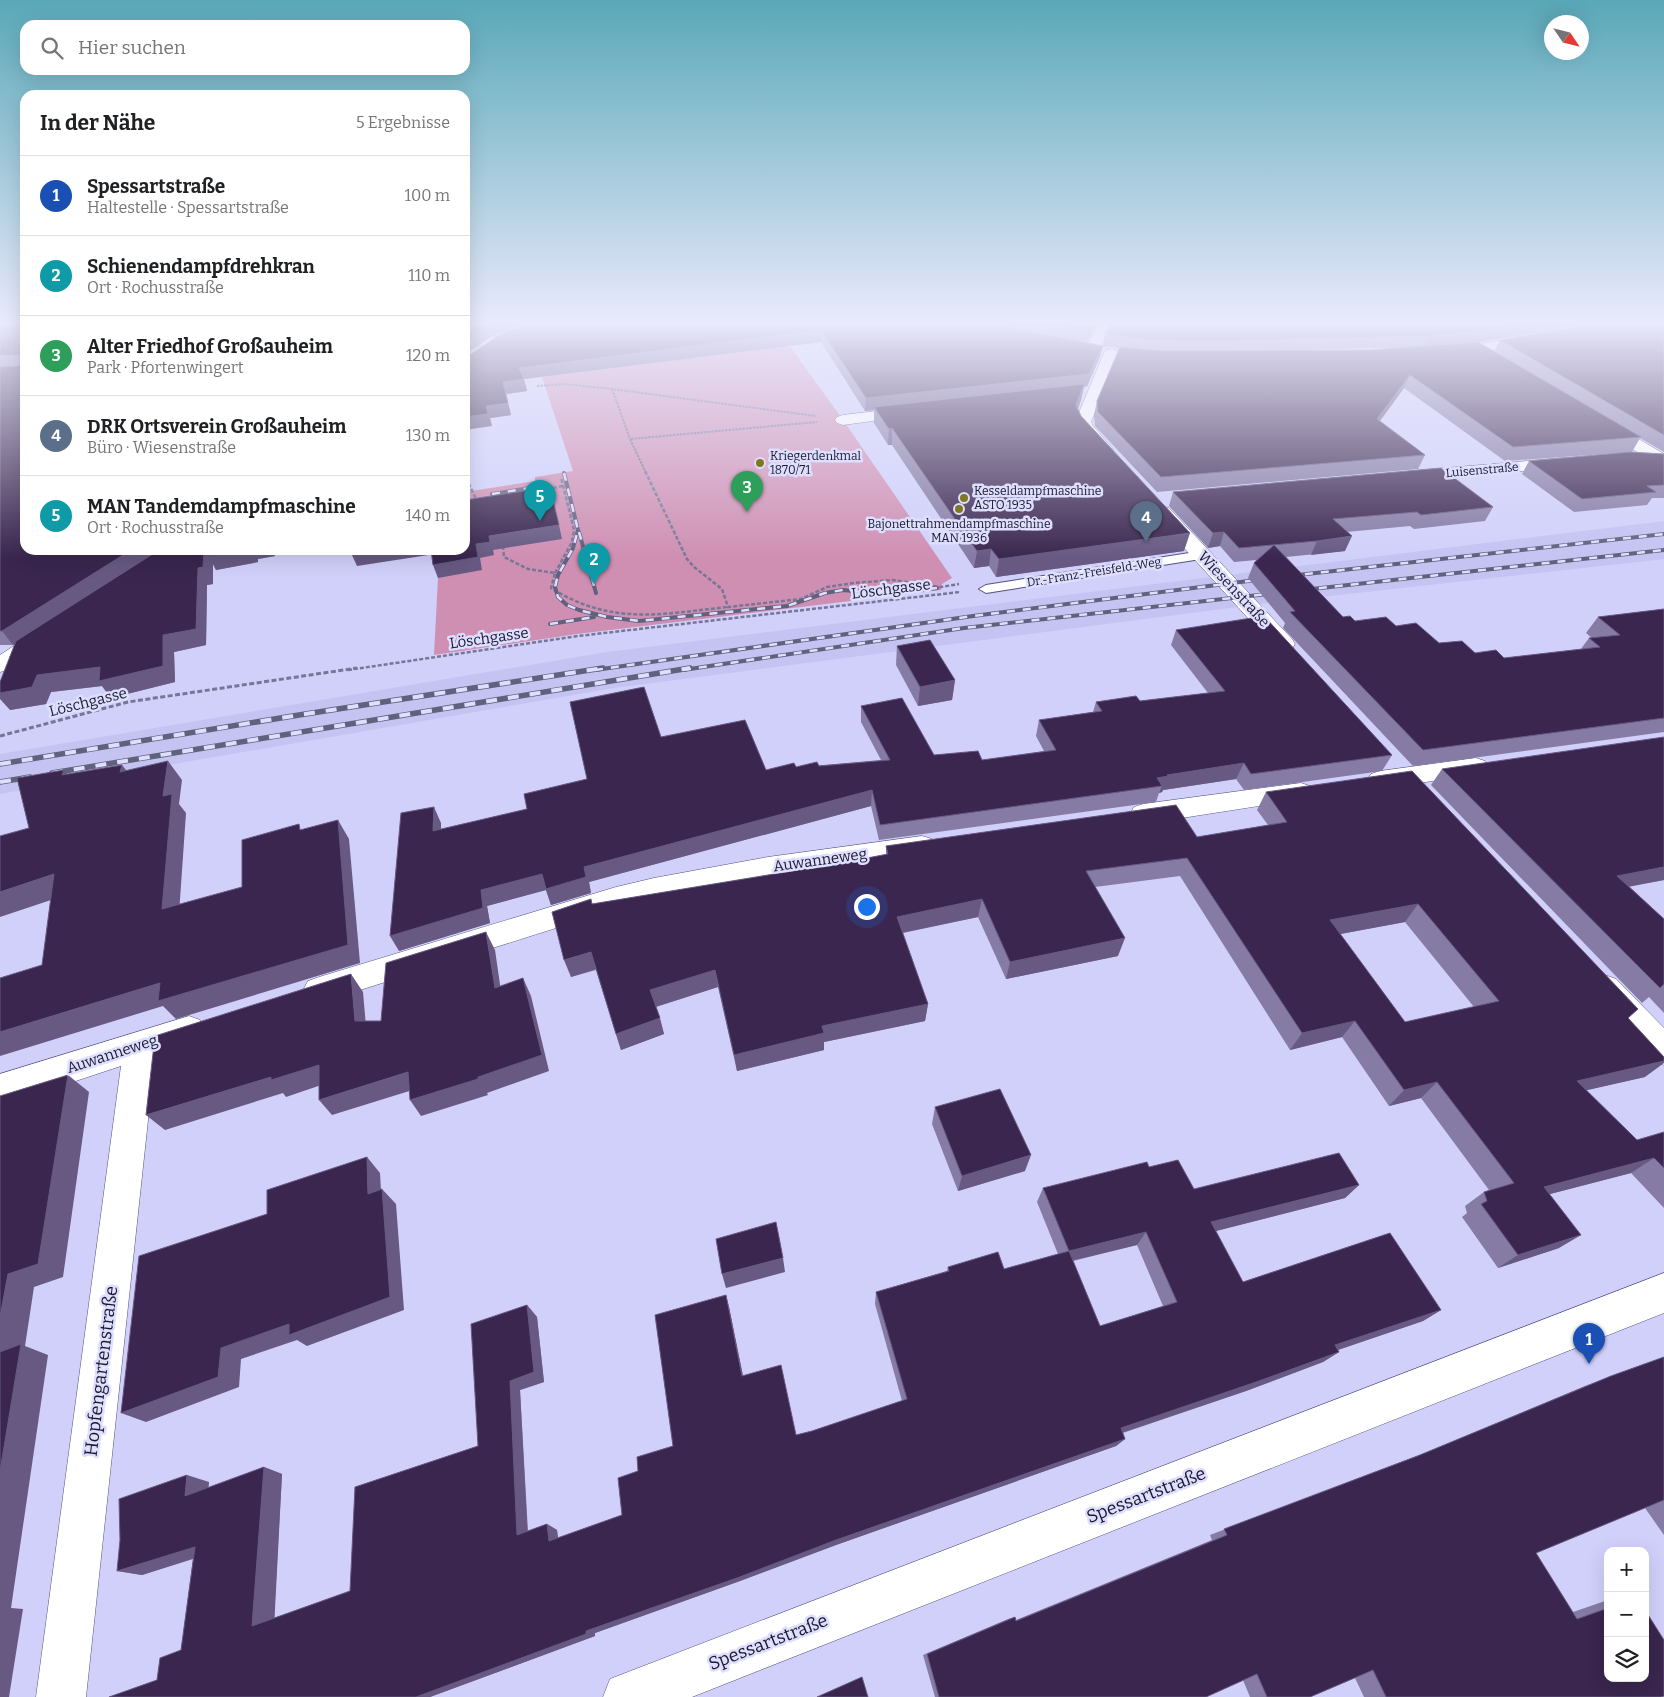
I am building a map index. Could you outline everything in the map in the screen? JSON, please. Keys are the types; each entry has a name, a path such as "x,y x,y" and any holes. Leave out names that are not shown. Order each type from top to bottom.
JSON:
{"street":[{"path":"1091,400 1083,422 1086,428 1118,464"},
{"path":"843,420 926,411"},
{"path":"1594,419 1663,459"},
{"path":"1629,458 1663,459"},
{"name":"Luisenstraße","path":"1396,478 1582,461"},
{"name":"Wiesenstraße","path":"1161,499 1202,554 1300,662"},
{"path":"0,664 56,628"},
{"path":"1386,755 1426,798"},
{"path":"1357,784 1502,763"},
{"path":"1120,817 1327,788"},
{"name":"Auwanneweg","path":"293,998 616,898 660,887 736,872 943,843"},
{"path":"1589,971 1664,1050"},
{"name":"Auwanneweg","path":"0,1090 216,1022"},
{"name":"Hopfengartenstraße","path":"62,1697 140,1045"},
{"name":"Spessartstraße","path":"628,1697 1664,1293"}],"lane":[{"name":"Dr.-Franz-Freisfeld-Weg","path":"986,590 1202,554"}],"path":[{"path":"616,400 630,439 688,559 694,567 722,589 728,607"},
{"path":"695,400 843,420"},
{"path":"630,439 843,420"},
{"path":"561,477 574,530 572,542 555,573 551,588 566,599 613,614 636,616 786,602 801,599 827,587 854,583 893,580 941,587"},
{"path":"546,489 563,486"},
{"path":"470,488 478,503"},
{"path":"502,540 504,557 518,567 536,572 555,573"},
{"name":"Löschgasse","path":"0,736 128,702 578,636 986,590"}],"shaded area":[{"path":"550,400 829,400 952,578 942,584 941,590 577,634 434,655 438,578 435,555 470,555 470,491 535,481 535,477 573,471"},
{"path":"1664,521 1664,559 1275,602 614,688 0,794 0,754 607,652"}],"building":[{"path":"0,400 20,400 20,555 123,555 0,631"},
{"path":"470,400 507,400 508,403 486,406 488,414 470,416"},
{"path":"936,400 1078,400 1076,405 1081,416 1190,533 999,559 991,549 977,551 892,428 889,429 874,407"},
{"path":"1391,400 1377,419 1425,455 1161,477 1098,412 1097,401"},
{"path":"1446,400 1578,400 1641,437 1513,447"},
{"path":"1604,400 1664,400 1664,435"},
{"path":"1630,452 1664,454 1664,485 1647,486 1656,492 1582,499 1529,461"},
{"path":"1441,468 1493,507 1421,515 1417,512 1333,519 1352,536 1239,548 1224,532 1213,533 1173,492"},
{"path":"550,487 559,525 489,536 490,542 476,544 478,557 433,565 432,555 470,555 470,499"},
{"path":"1274,545 1343,617 1350,616 1355,621 1386,617 1396,626 1416,623 1439,643 1462,641 1475,653 1496,650 1504,658 1600,647 1589,638 1620,635 1598,617 1664,609 1664,718 1423,750 1290,612 1295,611 1254,563"},
{"path":"151,555 204,555 203,567 198,568 196,629 163,635 163,666 99,681 100,667 37,675 32,687 0,693 0,682 16,641"},
{"path":"1264,616 1392,755 1251,774 1244,763 1157,778 1162,786 880,825 872,790 584,867 586,877 546,889 542,874 481,890 483,908 390,936 401,813 434,807 433,831 527,809 524,794 587,779 570,702 644,687 661,737 745,720 766,770 794,763 796,767 817,762 819,766 890,760 861,706 902,698 934,755 978,751 982,760 1056,750 1039,720 1102,711 1096,702 1136,696 1140,701 1225,691 1176,630"},
{"path":"930,640 955,680 920,687 897,646"},
{"path":"1664,737 1664,867 1617,876 1664,919 1664,984 1660,988 1442,769"},
{"path":"168,761 163,796 172,794 162,909 242,887 242,840 299,824 300,830 338,820 348,945 158,1001 160,983 0,1032 0,978 42,965 54,874 0,892 0,836 29,828 17,778 64,770 62,775 122,765 120,772"},
{"path":"1412,771 1638,1009 1628,1018 1664,1057 1664,1061 1577,1081 1637,1140 1664,1132 1664,1168 1654,1158 1544,1187 1581,1235 1518,1255 1481,1204 1487,1201 1484,1192 1514,1183 1437,1082 1404,1090 1355,1021 1302,1033 1187,858 1086,871 1125,938 1010,962 982,899 897,917 928,1004 822,1026 824,1033 734,1055 715,970 650,990 660,1018 616,1034 591,952 564,960 552,912 591,899 592,904 888,854 886,846 1176,805 1197,837 1287,822 1266,792","holes":["1418,904 1499,1001 1405,1022 1330,920"]},
{"path":"486,932 495,988 523,978 542,1055 478,1077 478,1079 410,1100 408,1072 319,1100 319,1065 271,1080 271,1077 146,1115 155,1036 351,974 355,1021 381,1021 386,963"},
{"path":"68,1075 38,1264 8,1274 0,1317 0,1096"},
{"path":"1000,1089 1031,1155 962,1176 935,1107"},
{"path":"1339,1153 1359,1185 1211,1222 1243,1282 1390,1233 1441,1310 1335,1345 1339,1352 1121,1428 1125,1439 836,1540 737,1578 586,1631 586,1634 416,1697 109,1697 157,1680 160,1658 181,1650 195,1547 117,1571 120,1540 119,1499 187,1475 185,1496 264,1467 252,1626 350,1591 355,1487 478,1446 471,1324 527,1305 534,1372 510,1381 517,1535 547,1524 549,1541 622,1515 618,1478 638,1471 637,1457 673,1446 655,1315 726,1295 742,1376 781,1365 796,1435 907,1399 876,1292 949,1271 948,1267 998,1252 1004,1269 1069,1251 1043,1188 1147,1162 1149,1167 1178,1160 1194,1189","holes":["1146,1232 1177,1302 1100,1326 1069,1251"]},
{"path":"367,1157 368,1194 382,1189 390,1297 289,1335 289,1324 221,1348 218,1377 121,1413 139,1256 267,1214 267,1190"},
{"path":"776,1222 783,1258 722,1274 716,1239"},
{"path":"21,1344 0,1471 0,1352"},
{"path":"1664,1357 1664,1500 1536,1553 1577,1619 1604,1609 1604,1682 1649,1682 1649,1616 1664,1640 1664,1696 1386,1697 1373,1670 1310,1697 1267,1697 1257,1674 1206,1697 939,1697 927,1654 1015,1617 1016,1621 1227,1535 1224,1529 1420,1455 1611,1376"},
{"path":"862,1677 868,1697 817,1697"}],"railway":[{"path":"564,473 578,530 573,548 558,575 555,587 558,597 567,605 579,610 607,617 639,621 787,606 825,593 843,590 882,594 937,588"},
{"path":"492,494 530,488"},
{"path":"579,532 596,593"},
{"path":"1289,576 1664,534"},
{"path":"1303,590 1664,550"},
{"path":"595,670 973,616 1264,579"},
{"path":"683,670 964,628 1276,593"},
{"path":"550,624 594,617"},
{"path":"0,764 603,668"},
{"path":"52,773 690,668"},
{"path":"0,782 30,777"}],"place":[{"name":"Kriegerdenkmal 1870/71","path":"760,463"},
{"name":"Kesseldampfmaschine ASTO 1935","path":"964,498"},
{"name":"Bajonettrahmendampfmaschine MAN 1936","path":"959,509"},
{"name":"Alter Friedhof Großauheim","path":"747,512"},
{"name":"MAN Tandemdampfmaschine","path":"540,521"},
{"name":"DRK Ortsverein Großauheim","path":"1146,542"},
{"name":"Schienendampfdrehkran","path":"594,584"},
{"name":"Spessartstraße","path":"1589,1364"}]}
